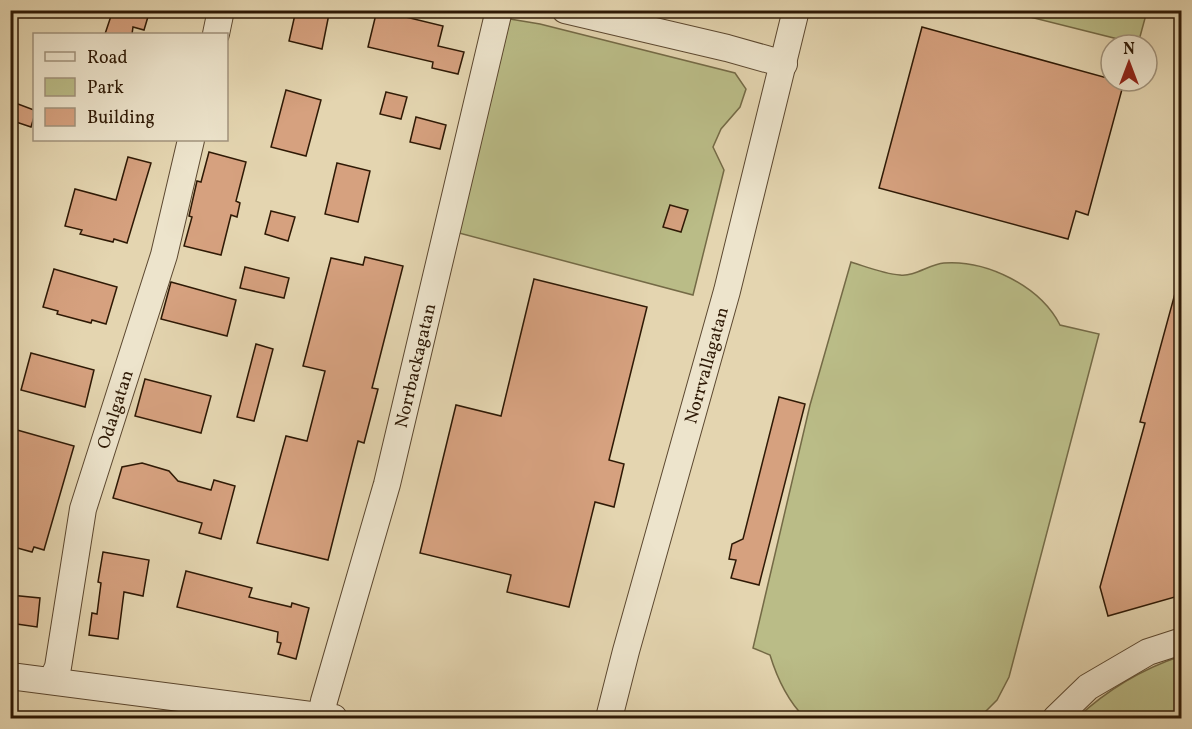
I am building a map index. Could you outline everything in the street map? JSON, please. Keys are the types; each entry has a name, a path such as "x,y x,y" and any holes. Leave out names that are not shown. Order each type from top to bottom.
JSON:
{"street":[{"path":"216,33 221,10"},
{"name":"Norrbackagatan","path":"328,718 324,701 387,484 499,10"},
{"path":"565,10 727,48 784,64"},
{"name":"Norrvallagatan","path":"609,718 728,291 796,10"},
{"name":"Odalgatan","path":"52,680 58,667 83,509 164,255 191,141"},
{"path":"1056,718 1089,687 1148,652 1182,641"},
{"path":"10,676 328,718"}],"green space":[{"path":"1147,10 1141,33 1099,34 1006,11"},
{"path":"510,19 540,24 735,73 746,89 740,107 721,129 713,147 724,170 693,295 459,233"},
{"path":"851,262 900,275 911,274 944,263 977,266 1011,278 1026,287 1051,311 1060,325 1099,334 1009,677 997,700 979,718 805,718 783,688 770,655 753,648 810,405"},
{"path":"1181,656 1181,718 1077,718 1100,698 1126,681"}],"building":[{"path":"113,10 150,10 144,30 133,27 132,33 105,33"},
{"path":"296,10 324,10 323,12 329,14 322,49 289,41"},
{"path":"377,10 443,26 438,46 464,52 458,74 432,68 433,62 368,47"},
{"path":"922,27 1099,76 1099,93 1121,93 1088,215 1076,211 1068,239 879,188"},
{"path":"286,90 321,100 306,156 271,147"},
{"path":"386,92 407,97 401,119 380,114"},
{"path":"10,101 33,110 31,127 10,120"},
{"path":"416,117 446,125 440,149 410,142"},
{"path":"209,152 246,162 236,201 240,203 237,217 231,215 221,255 184,246 192,217 189,216 197,181 201,182"},
{"path":"128,157 151,163 127,243 80,234 82,230 65,226 75,189 116,200"},
{"path":"337,163 370,171 358,222 325,214"},
{"path":"670,205 688,210 681,232 663,227"},
{"path":"271,211 295,217 288,241 265,234"},
{"path":"365,257 403,266 372,388 378,389 364,443 358,441 328,560 257,543 286,436 307,441 325,371 303,366 331,258 363,265"},
{"path":"245,267 289,278 284,298 240,288"},
{"path":"54,269 117,287 106,324 92,320 91,323 57,314 58,311 43,307"},
{"path":"534,279 647,307 609,460 624,464 614,507 595,502 569,607 507,592 511,575 420,553 456,405 501,416"},
{"path":"171,282 236,300 227,336 161,319"},
{"path":"1177,286 1182,287 1182,595 1108,616 1100,587 1145,423 1140,422"},
{"path":"256,344 273,349 254,421 237,417"},
{"path":"31,353 94,370 85,407 21,390"},
{"path":"145,379 211,396 201,433 135,416"},
{"path":"779,397 805,404 759,585 731,578 736,560 729,559 732,544 743,539"},
{"path":"10,428 74,446 44,550 34,547 32,552 10,546"},
{"path":"142,463 169,471 178,481 211,490 214,480 235,486 221,539 199,533 202,523 113,498 122,467"},
{"path":"103,552 149,560 143,596 124,592 118,639 89,635 92,613 97,614 101,583 98,582"},
{"path":"186,571 252,588 249,597 291,607 292,603 309,608 296,659 278,654 281,643 277,642 278,632 177,607"},
{"path":"10,595 40,598 37,627 10,623"}]}
